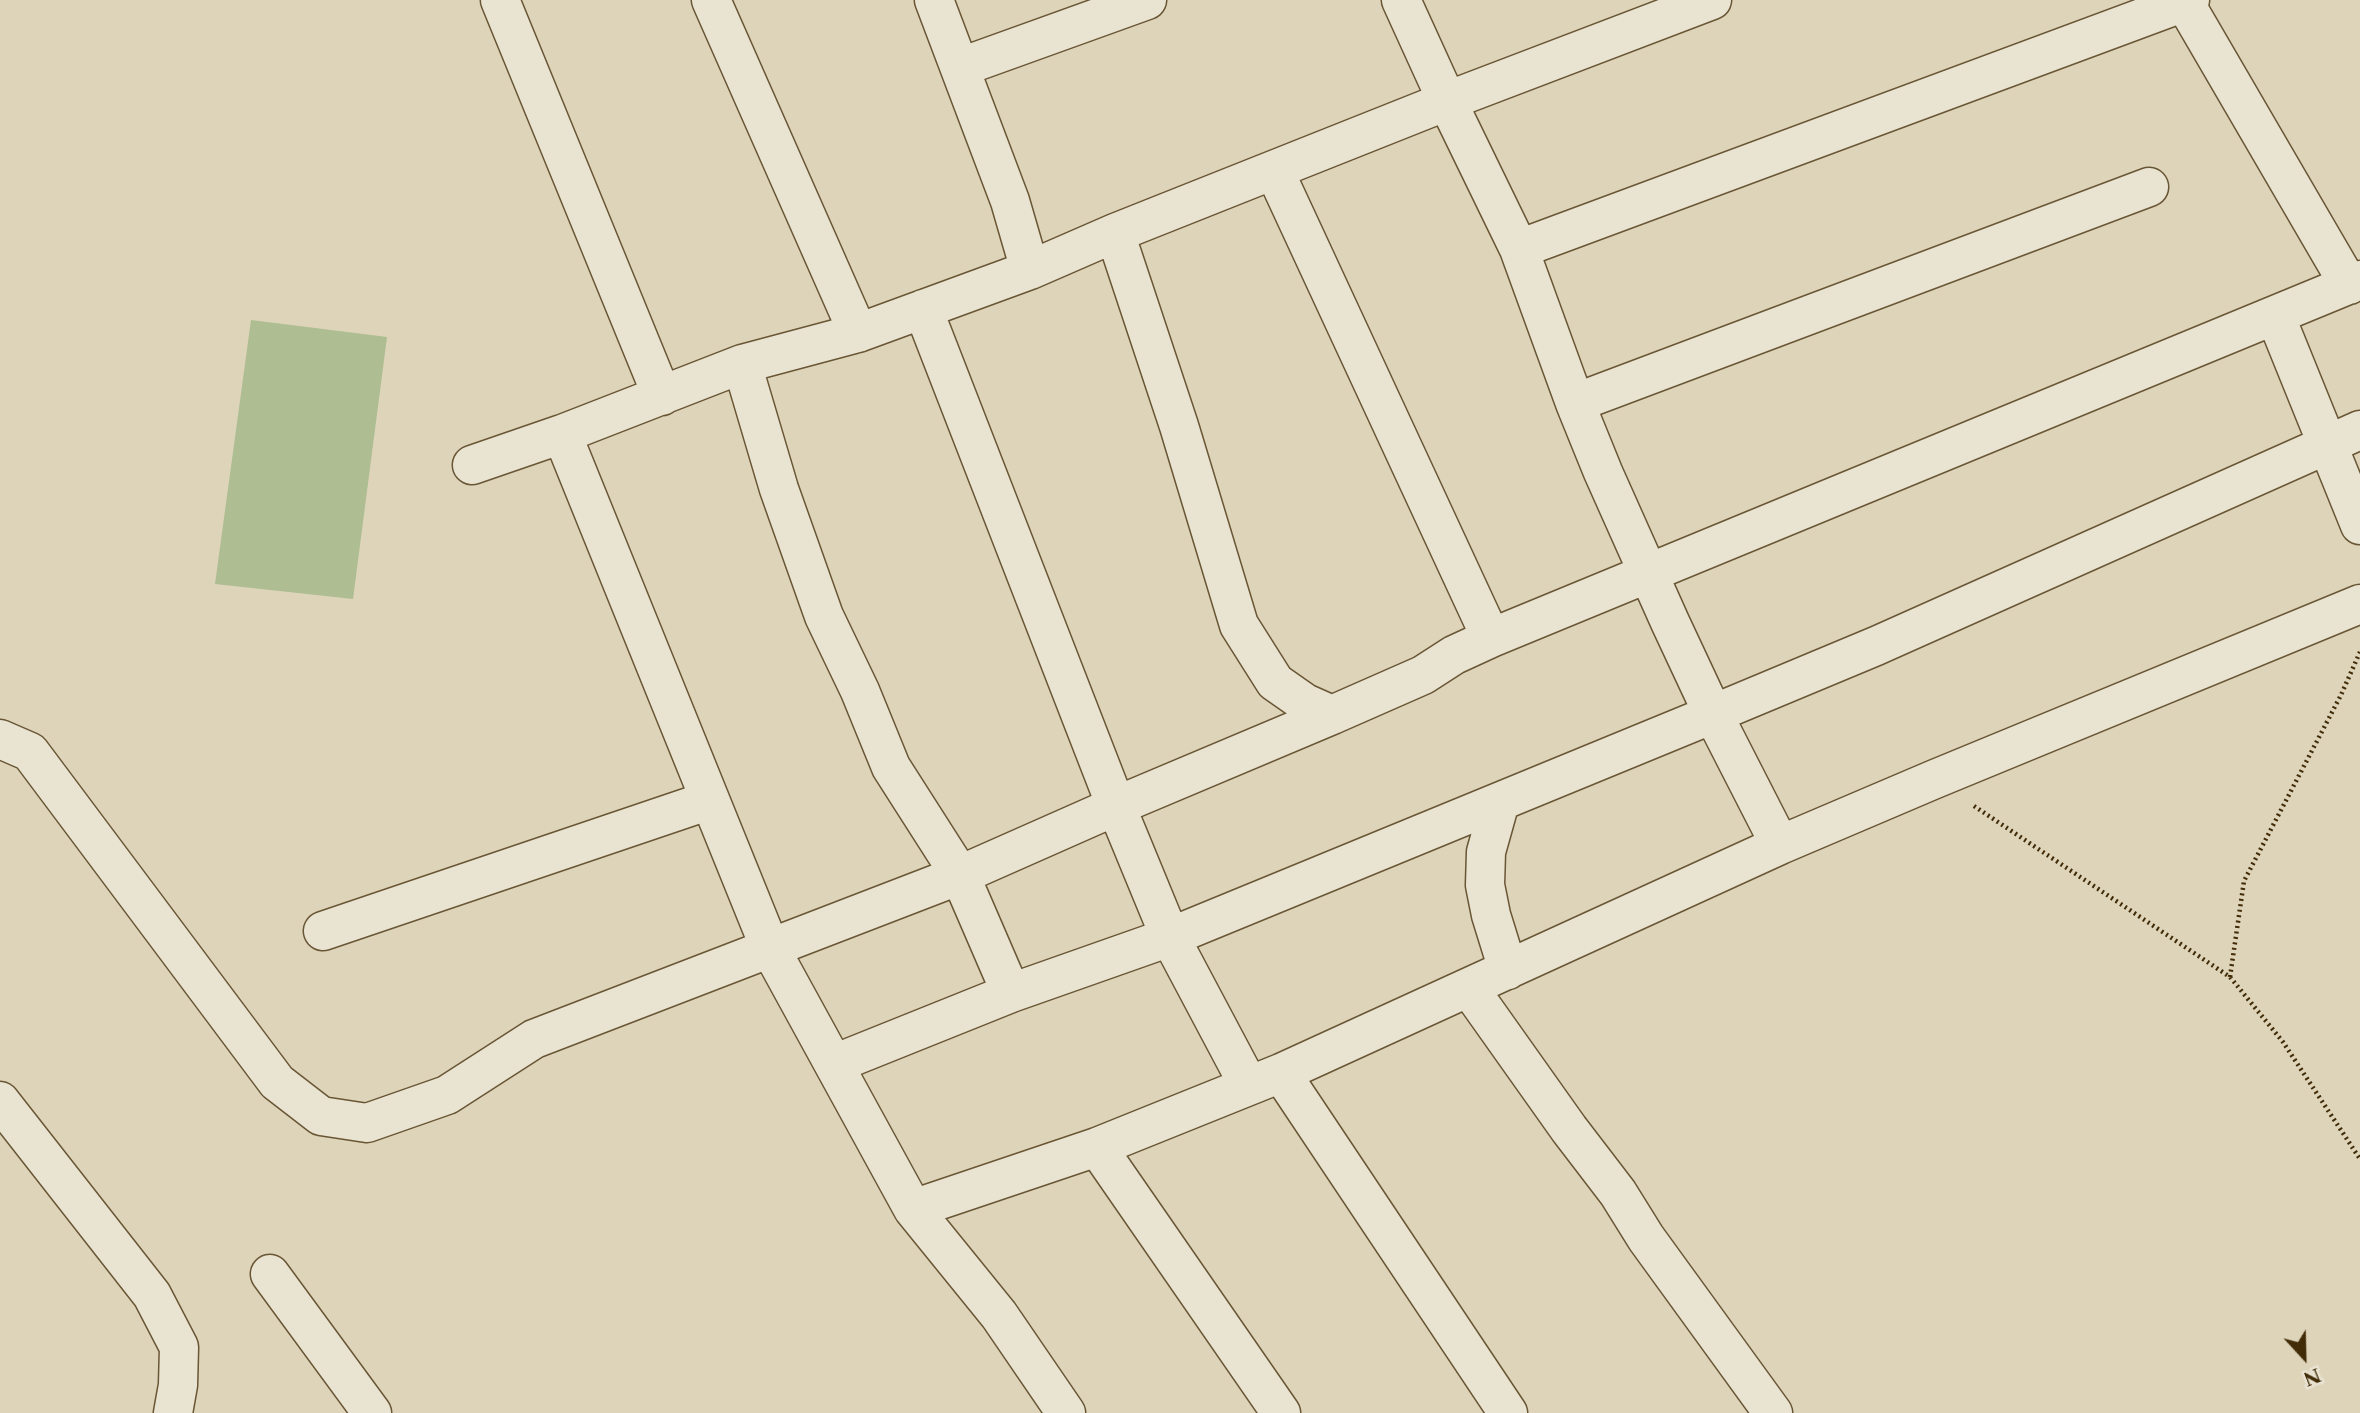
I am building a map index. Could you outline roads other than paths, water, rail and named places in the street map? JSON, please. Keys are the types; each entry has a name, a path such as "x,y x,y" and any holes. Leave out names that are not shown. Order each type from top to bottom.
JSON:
{"street":[{"path":"500,0 662,396"},
{"path":"711,0 858,333"},
{"path":"934,0 1010,201 1030,270"},
{"path":"961,67 1147,0"},
{"path":"1401,0 1520,249 1575,403 1647,572 1713,714 1780,845"},
{"path":"472,465 562,434 742,364 858,333 1030,270 1115,233 1447,101 1712,0"},
{"path":"0,739 30,752 277,1082 321,1116 367,1122 447,1095 534,1039 960,875 1423,675 1454,655 1647,572 2354,282 2186,1 1520,249"},
{"path":"1274,170 1492,638"},
{"path":"1575,403 2149,187"},
{"path":"1115,233 1179,426 1239,625 1275,682 1305,704 1332,715"},
{"path":"923,309 1116,806 1170,937 1265,1079 1508,1413"},
{"path":"2275,315 2343,437 2360,525"},
{"path":"742,364 779,489 824,616 860,691 891,767 960,875 1011,993"},
{"path":"562,434 770,948 913,1209 999,1315 1066,1413"},
{"path":"834,1064 1011,993 1170,937 1713,714 1876,646 2343,437"},
{"path":"913,1209 1097,1147 1265,1079 1508,971 1780,845 2360,604"},
{"path":"323,931 710,800"},
{"path":"1500,802 1486,852 1485,885 1508,971"},
{"path":"1469,988 1773,1413"},
{"path":"0,1101 152,1295 179,1347 178,1385 173,1413"},
{"path":"1097,1147 1281,1413"},
{"path":"270,1275 372,1413"}]}
